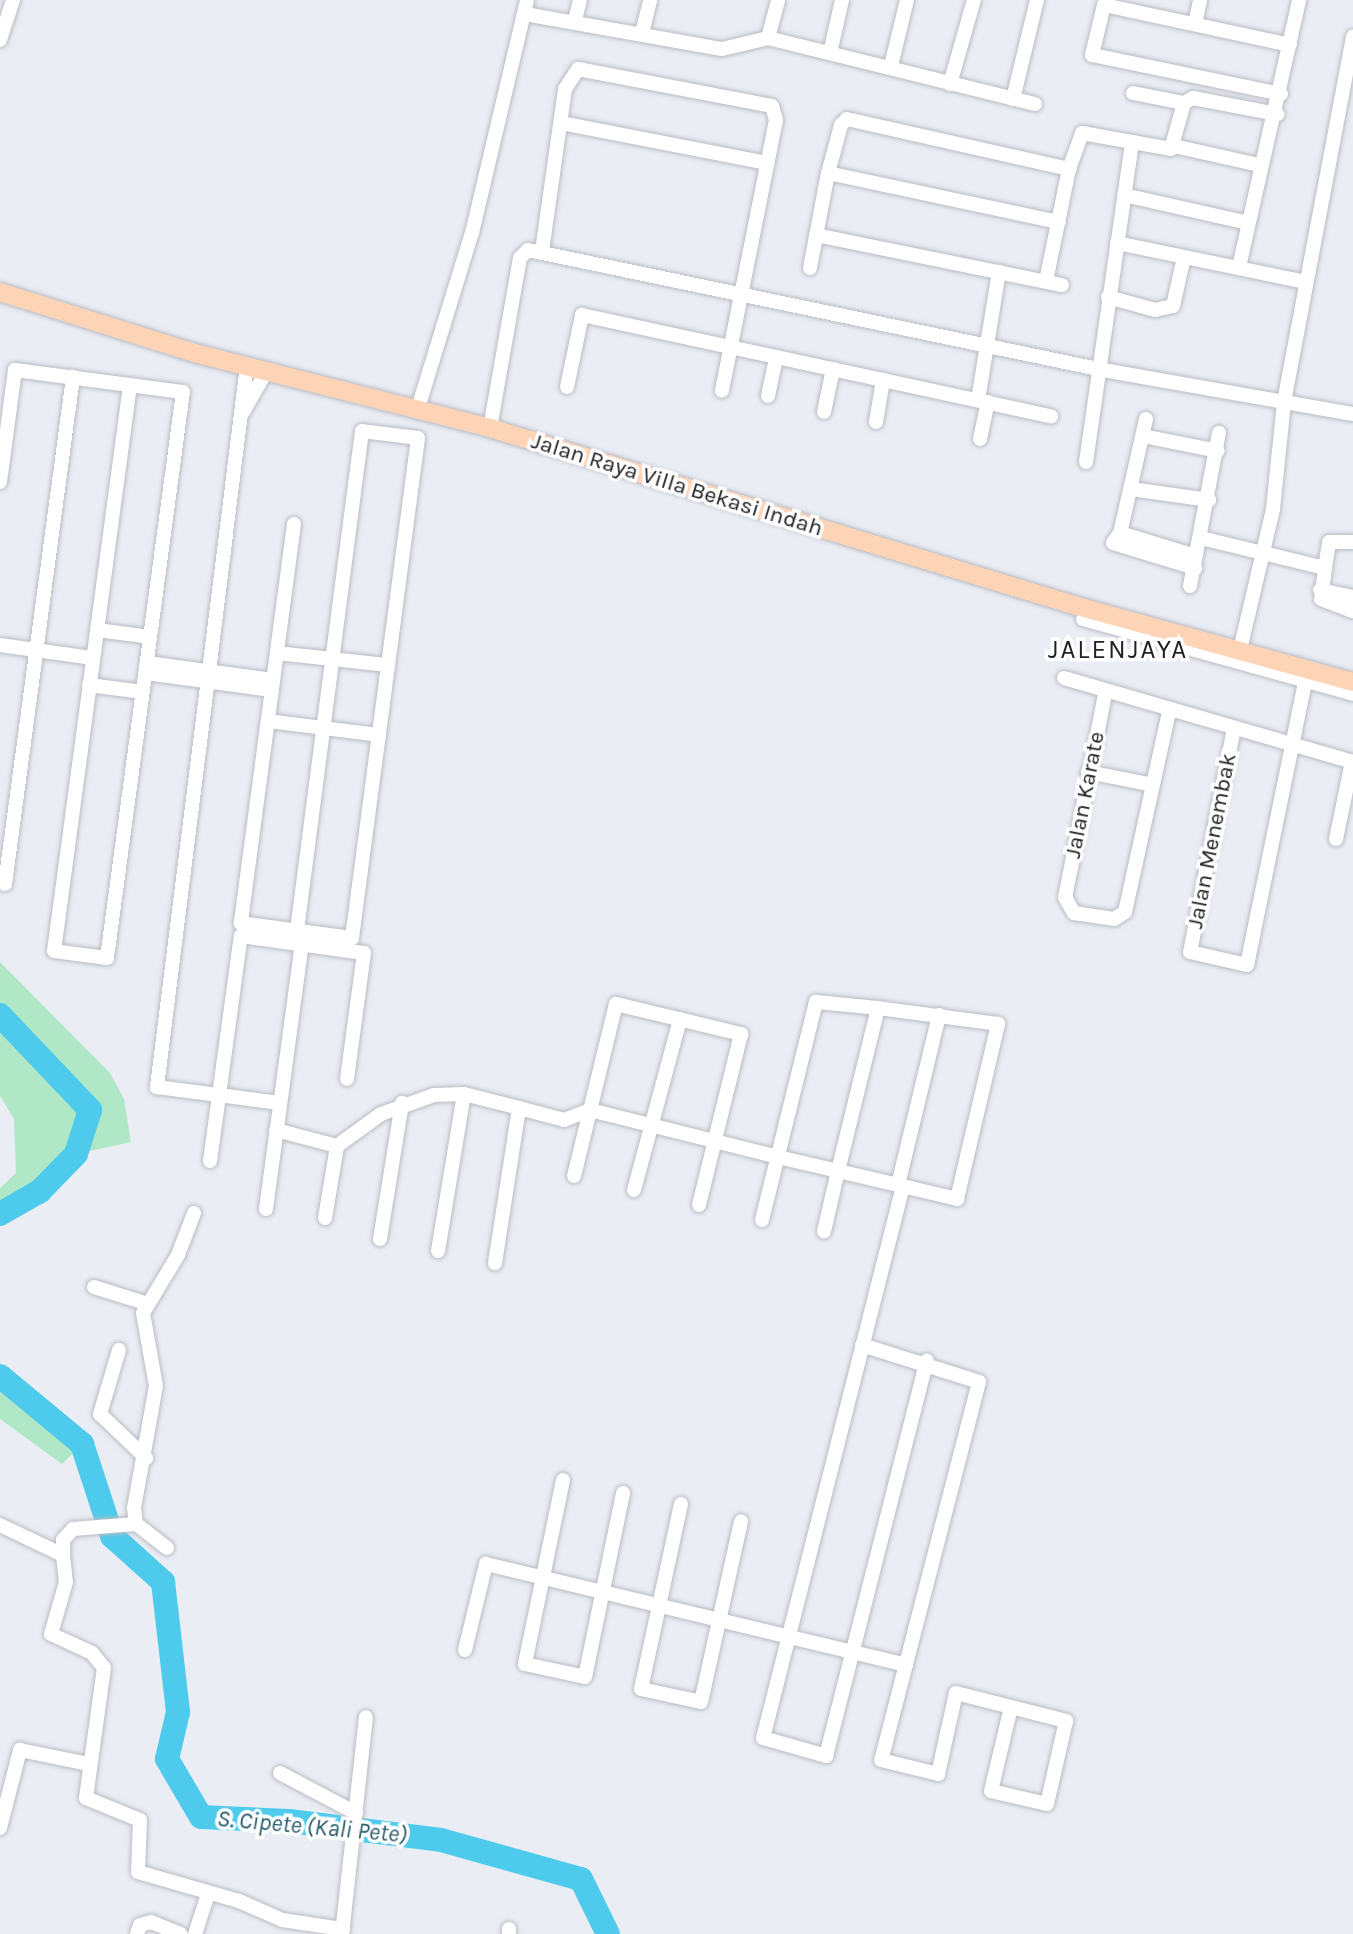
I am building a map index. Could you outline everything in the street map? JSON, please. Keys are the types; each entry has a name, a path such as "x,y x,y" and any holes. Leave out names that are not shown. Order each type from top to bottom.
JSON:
{"main road":[{"name":"Jalan Raya Villa Bekasi Indah","path":"0,292 266,372 490,428 1240,650 1306,674 1353,681"}],"street":[{"path":"0,40 13,0"},
{"path":"575,20 580,0"},
{"path":"642,33 650,0"},
{"path":"768,38 778,0"},
{"path":"830,53 842,0"},
{"path":"891,66 907,0"},
{"path":"950,84 974,0"},
{"path":"1013,99 1037,0"},
{"path":"1195,23 1200,0"},
{"path":"1239,267 1259,165 1277,114 1299,0"},
{"path":"1281,94 1092,55 1104,5 1290,45"},
{"path":"418,408 472,233 526,7 575,20 722,49 768,38 891,66 950,84 1035,104"},
{"path":"1240,650 1263,557 1284,402 1353,36"},
{"path":"542,251 571,73 584,68 769,104 776,116 744,294 722,391"},
{"path":"1133,93 1184,103 1193,98 1277,114"},
{"path":"1174,146 1184,103"},
{"path":"810,268 828,173 841,125 848,119 1069,169"},
{"path":"561,123 767,163"},
{"path":"1046,281 1069,169 1082,133 1174,146 1259,165"},
{"path":"1086,462 1103,370 1108,297 1132,142"},
{"path":"828,173 1059,222"},
{"path":"1124,195 1248,223"},
{"path":"816,235 1062,285"},
{"path":"1118,243 1305,282"},
{"path":"490,428 521,254 542,251 1103,370 1353,414"},
{"path":"1108,297 1155,310 1173,306 1184,257"},
{"path":"980,439 999,272"},
{"path":"567,387 582,315 1051,416"},
{"path":"768,396 776,356"},
{"path":"247,366 157,1087 280,1103"},
{"path":"824,412 833,369"},
{"path":"15,370 73,377 183,392 107,958 54,951 130,385"},
{"path":"0,408 15,370"},
{"path":"0,482 15,370"},
{"path":"243,412 266,372"},
{"path":"5,884 73,377"},
{"path":"876,422 883,380"},
{"path":"1146,419 1120,533 1196,562"},
{"path":"210,1161 241,936 299,937 352,938 418,438 362,431 323,728 299,937 280,1103 266,1209"},
{"path":"1190,586 1209,500 1219,433"},
{"path":"1143,436 1218,451"},
{"path":"1131,489 1209,500"},
{"path":"294,524 241,923 364,953 347,1079"},
{"path":"1201,538 1263,557 1325,568"},
{"path":"1353,542 1329,542 1320,590 1324,602 1353,611"},
{"path":"1320,590 1353,597"},
{"path":"1083,619 1306,674 1353,694"},
{"path":"97,630 150,637"},
{"path":"0,645 93,657"},
{"path":"277,653 388,665"},
{"path":"146,668 273,685"},
{"path":"1290,744 1306,674"},
{"path":"1065,678 1105,694 1352,762 1336,839"},
{"path":"89,685 143,692"},
{"name":"Jalan Karate","path":"1105,694 1065,897 1074,913 1123,916 1153,785"},
{"path":"1088,772 1153,785 1169,712"},
{"path":"268,721 379,735"},
{"name":"Jalan Menembak","path":"1234,728 1190,954 1251,964 1290,744"},
{"path":"325,1218 337,1146 402,1103 464,1094 564,1119 590,1110 778,1157 957,1199 998,1024 816,1002 778,1157 762,1220"},
{"path":"574,1176 616,1004 741,1034 699,1205"},
{"path":"824,1231 878,1008"},
{"path":"927,1361 826,1756 763,1738 862,1345 939,1015"},
{"path":"634,1190 680,1019"},
{"path":"438,1251 464,1094"},
{"path":"380,1239 402,1103"},
{"path":"495,1264 519,1108"},
{"path":"276,1130 337,1146"},
{"path":"130,1524 135,1486 146,1458 156,1380 143,1326 145,1303 178,1255 194,1213"},
{"path":"94,1287 145,1303"},
{"path":"862,1345 927,1361 979,1381 881,1760 938,1774 956,1693 1011,1707 1066,1721 1047,1804 991,1791 1011,1707"},
{"path":"119,1350 100,1414 146,1458"},
{"path":"563,1480 525,1664 585,1677 623,1493"},
{"path":"681,1504 641,1689 701,1702 741,1521"},
{"path":"167,1548 130,1524 96,1526 67,1533 63,1555 66,1582 51,1634 92,1653 104,1668 88,1764 86,1798 140,1820 138,1872 282,1920 343,1931 351,1879 366,1717"},
{"path":"0,1525 63,1555"},
{"path":"466,1650 485,1564 789,1634 906,1665"},
{"path":"0,1828 20,1750 88,1764"},
{"path":"280,1773 355,1818"},
{"path":"195,1934 208,1894"},
{"path":"137,1934 141,1925 151,1922 181,1934"}],"green space":[{"path":"0,962 110,1073 124,1099 131,1142 76,1154 40,1191 0,1214 0,1188 16,1173 14,1119 0,1096"},
{"path":"0,1378 82,1444 62,1464 0,1419"}],"waterway":[{"name":"S. Cipete (Kali Pete)","path":"0,1015 90,1110 76,1154 40,1191 0,1214"},
{"name":"S. Cipete (Kali Pete)","path":"0,1376 82,1444 112,1536 163,1582 178,1712 167,1759 201,1817 289,1821 441,1840 581,1879 608,1934"}],"district":[{"name":"JALENJAYA","path":"1118,650"}]}
